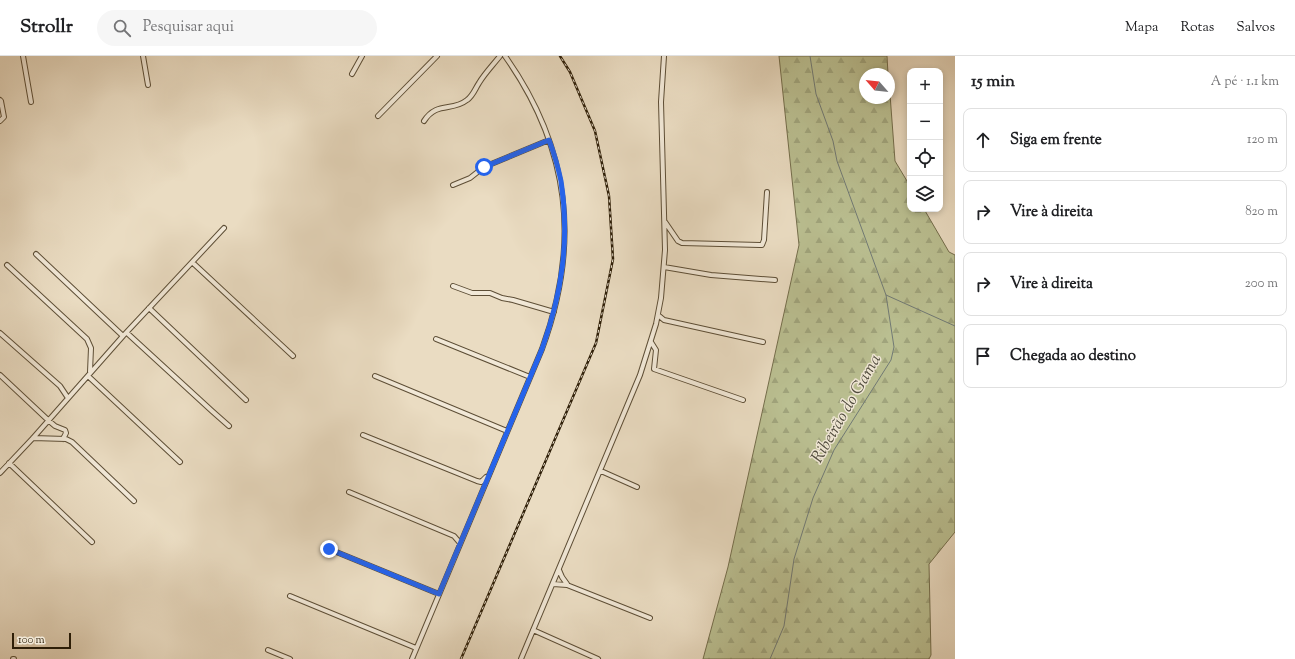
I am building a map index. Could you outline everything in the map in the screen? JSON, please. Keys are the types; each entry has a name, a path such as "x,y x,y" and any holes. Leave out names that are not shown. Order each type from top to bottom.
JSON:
{"street":[{"path":"23,56 31,102"},
{"path":"143,56 148,85"},
{"path":"352,74 362,56"},
{"path":"378,116 436,56"},
{"path":"424,121 434,110 459,104 467,100 483,76 500,56"},
{"path":"412,659 544,341 554,312 564,261 565,213 561,180 549,140 537,109 505,56"},
{"path":"521,659 640,375 656,324 664,267 665,222 662,102 664,56"},
{"path":"0,100 4,116 0,121"},
{"path":"453,185 470,178 484,167 549,140"},
{"path":"665,222 678,240 682,243 760,245 764,240 766,192"},
{"path":"0,473 123,336 193,263 224,228"},
{"path":"36,254 123,336"},
{"path":"193,263 293,356"},
{"path":"7,265 87,338 91,348 89,374"},
{"path":"664,267 704,274 775,280"},
{"path":"453,286 472,294 490,293 502,298 554,312"},
{"path":"149,308 246,400"},
{"path":"658,315 664,320 762,342"},
{"path":"656,324 664,320"},
{"path":"127,332 229,426"},
{"path":"0,333 60,386 68,398"},
{"path":"436,339 530,377"},
{"path":"651,342 656,350 654,369 743,400"},
{"path":"89,374 180,462"},
{"path":"0,375 55,426 65,430 66,433 63,439"},
{"path":"375,376 507,431"},
{"path":"363,435 477,482 483,481 489,473"},
{"path":"33,438 63,439 72,442 134,500"},
{"path":"9,463 92,542"},
{"path":"601,471 637,486"},
{"path":"349,492 454,536 460,543"},
{"path":"454,536 464,534"},
{"path":"329,549 439,594"},
{"path":"559,570 567,585"},
{"path":"552,584 567,585 650,618"},
{"path":"290,596 416,648"},
{"path":"533,630 598,659"},
{"path":"268,650 290,659"}],"green space":[{"path":"779,56 887,56 888,68 859,68 859,104 891,104 895,161 907,181 907,212 926,212 949,252 955,255 955,532 929,564 931,655 929,659 703,659 728,567 799,245"}],"waterway":[{"name":"Ribeirão do Gama","path":"770,659 784,626 794,559 813,498 834,450 891,360 894,347 886,295 837,161 833,141 816,94 810,56"},
{"path":"886,295 955,326"}],"railway":[{"path":"461,659 596,343 613,259 609,196 595,131 570,72 560,56"}],"route":[{"path":"329,549 439,594 542,349 550,327 560,285 564,261 565,239 565,213 561,180 549,140 484,167"}]}
